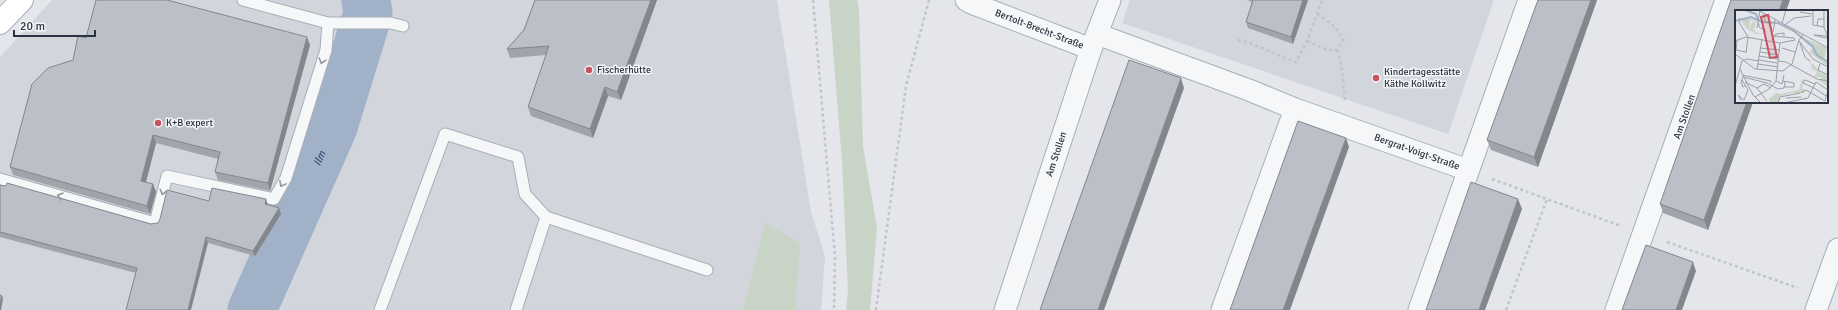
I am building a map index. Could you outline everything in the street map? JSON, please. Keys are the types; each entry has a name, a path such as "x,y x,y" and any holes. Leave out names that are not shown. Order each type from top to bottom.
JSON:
{"main road":[{"path":"0,24 22,0"}],"street":[{"name":"Bertolt-Brecht-Straße","path":"966,0 971,3 1094,41"},
{"name":"Am Stollen","path":"1005,310 1094,41 1110,0"},
{"path":"1468,170 1529,0"},
{"name":"Am Stollen","path":"1616,310 1726,0"},
{"name":"Bergrat-Voigt-Straße","path":"1094,41 1249,90 1341,125 1468,170 1419,310"},
{"path":"1222,310 1295,108"},
{"path":"1818,303 1838,249"}],"lane":[{"path":"243,0 328,22 390,23 403,26"},
{"path":"0,179 155,223 166,176 274,199 286,178 326,50 328,22"},
{"path":"380,310 445,134 518,157 525,194 546,217 707,270"},
{"path":"516,310 546,217"}],"path":[{"path":"813,0 835,257 834,310"},
{"path":"876,310 906,86 929,0"},
{"path":"1238,40 1250,42 1283,58 1296,62 1307,41 1322,0"},
{"path":"1317,14 1329,22 1339,32 1343,40 1337,50 1345,99 1341,125"},
{"path":"1307,41 1327,50 1337,50"},
{"path":"1506,310 1547,199"}],"shaded area":[{"path":"52,0 777,0 811,212 825,256 821,310 0,310 0,57"},
{"name":"Kindertagesstätte Käthe Kollwitz","path":"1130,0 1494,0 1448,134 1122,23"}],"green space":[{"path":"829,0 857,0 859,10 863,146 877,228 870,310 846,310 848,291 842,161"},
{"path":"765,223 800,243 795,310 743,310"}],"building":[{"name":"K+B expert","path":"96,0 167,0 307,37 268,183 215,172 220,152 153,135 141,181 153,184 147,206 10,167 32,84 48,68 73,60 78,36 86,38"},
{"name":"Fischerhütte","path":"535,0 651,0 617,92 605,87 590,129 528,107 549,46 507,49 524,30"},
{"path":"1253,0 1303,0 1291,37 1246,22"},
{"path":"1538,0 1591,0 1534,157 1487,140"},
{"path":"1731,0 1783,0 1779,10 1735,10 1735,103 1747,103 1704,220 1660,204"},
{"path":"1129,60 1181,78 1098,310 1040,310"},
{"path":"1298,121 1346,138 1283,310 1230,310"},
{"path":"1471,182 1518,199 1479,310 1426,310"},
{"path":"7,183 151,224 158,223 160,219 167,190 209,201 212,188 266,199 265,204 279,208 253,251 206,237 188,310 126,310 137,268 0,232 0,185 6,186"},
{"path":"1646,245 1693,262 1676,310 1622,310"}],"waterway":[{"name":"Ilm","path":"252,310 333,127 368,13 366,0"}],"place":[{"name":"Fischerhütte","path":"589,70"},
{"name":"Kindertagesstätte Käthe Kollwitz","path":"1376,78"},
{"name":"K+B expert","path":"158,123"}]}
